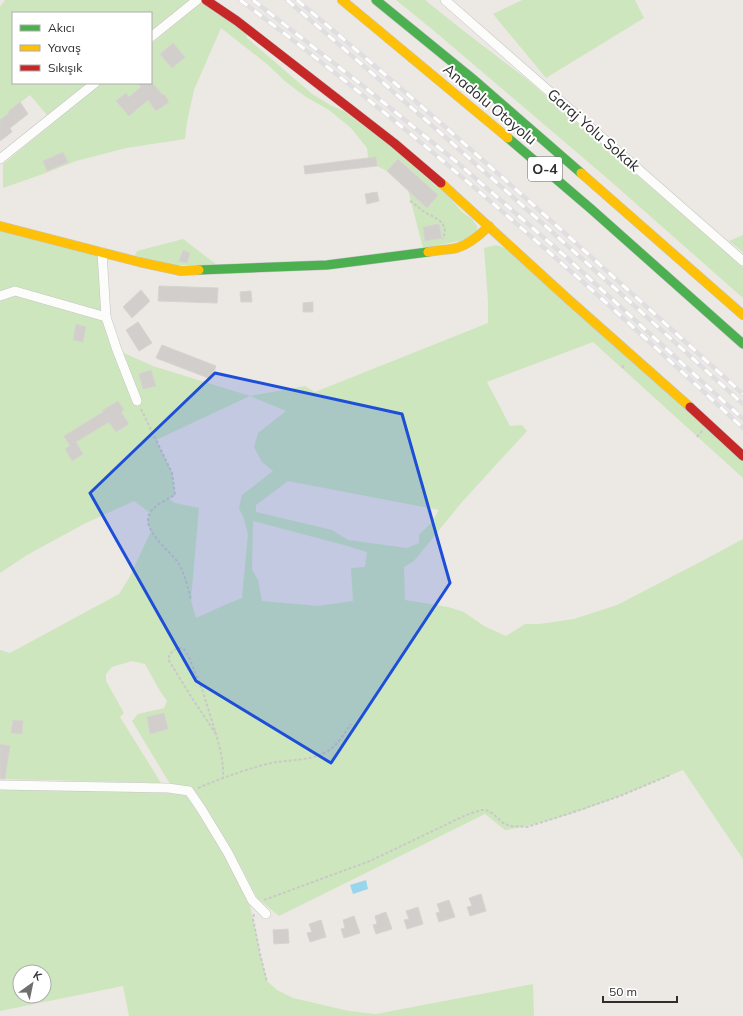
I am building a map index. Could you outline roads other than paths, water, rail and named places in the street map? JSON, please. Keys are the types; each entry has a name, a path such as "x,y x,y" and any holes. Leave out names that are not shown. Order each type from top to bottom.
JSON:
{"main road":[{"path":"206,0 237,21 431,174 743,456"},
{"name":"Anadolu Otoyolu","path":"342,0 590,208 743,344"},
{"name":"Anadolu Otoyolu","path":"376,0 473,79 743,315"},
{"path":"0,226 139,262 181,271 327,265 438,251 466,245 475,239 488,226"}],"street":[{"path":"152,36 197,0"},
{"name":"Garaj Yolu Sokak","path":"445,0 743,261"},
{"path":"0,159 94,84"},
{"path":"102,252 106,317 137,401"},
{"path":"0,296 16,291 106,317"},
{"path":"0,785 168,788 189,791 224,846 252,900 266,914"}],"water":[{"path":"366,880 368,889 353,894 350,885"}],"railway":[{"path":"240,0 402,127 481,193 605,302 743,428"},
{"path":"253,0 367,89 459,164 566,257 743,419"},
{"path":"287,0 516,200 743,404"},
{"path":"297,0 466,145 743,394"}]}
